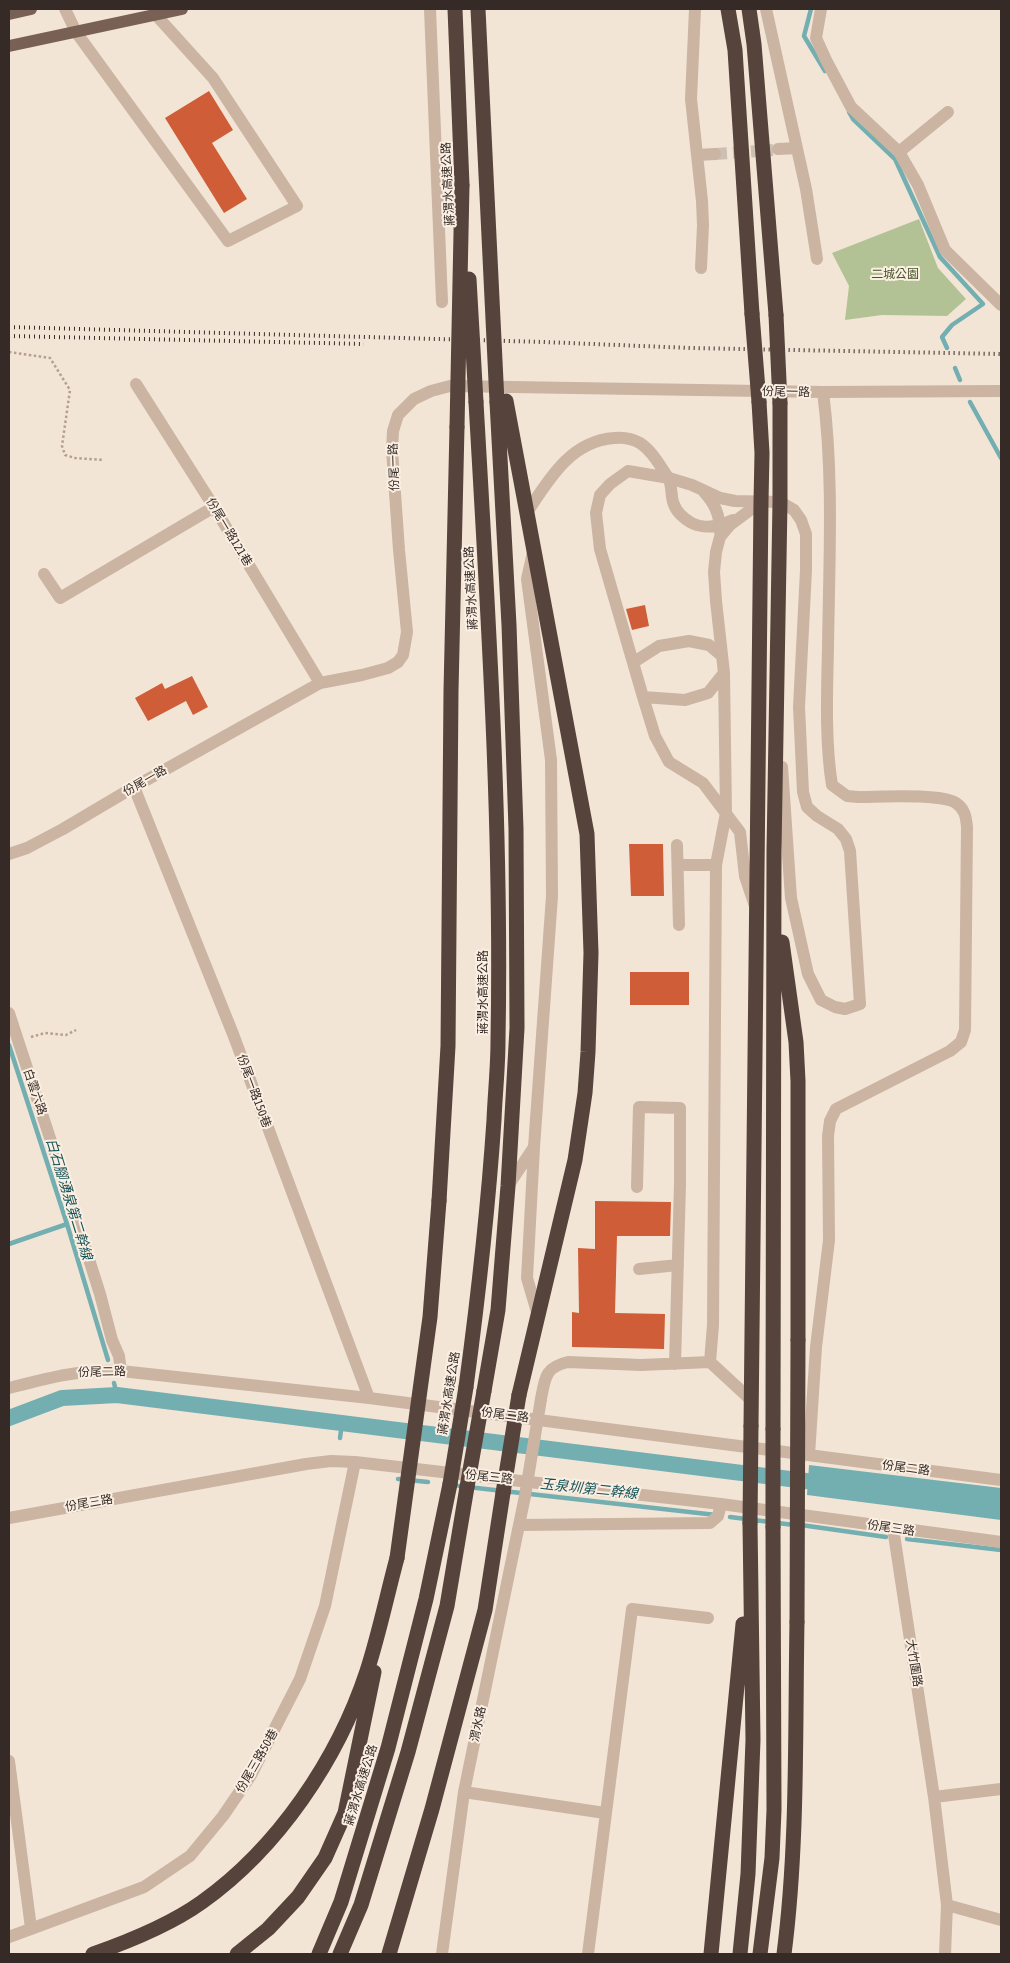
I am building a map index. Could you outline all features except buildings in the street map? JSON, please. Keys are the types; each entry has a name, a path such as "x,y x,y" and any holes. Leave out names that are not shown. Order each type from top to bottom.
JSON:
{"highway":[{"name":"蔣渭水高速公路","path":"318,1954 341,1902 388,1748 426,1598 450,1484 466,1387 490,1182 498,1043 498,884 494,725 462,185 454,9"},
{"path":"389,1954 432,1810 485,1610 518,1395 576,1151 588,1052 591,953 587,834 528,512 502,402 496,365 478,9"},
{"path":"724,9 735,50"},
{"path":"728,9 735,50 762,453 750,1399 753,1740 748,1874 740,1954"},
{"path":"749,9 754,44 776,315 780,402 774,850 774,1810 772,1858 760,1954"},
{"path":"754,9 754,44"},
{"path":"236,1954 268,1928 298,1897 325,1858 345,1813 397,1558 430,1317 440,1201 448,1046 450,691 462,185"},
{"path":"340,1954 361,1905 411,1743 447,1606 498,1310 508,1186 516,1028 517,931 502,402"},
{"path":"774,850 782,946 796,1042 798,1081 797,1622 790,1912 784,1954"},
{"path":"710,1954 751,1548"},
{"path":"93,1954 160,1926 202,1902 238,1872 268,1843 307,1791 338,1743 367,1672 397,1558"},
{"path":"734,1954 742,1933"}],"main road":[{"path":"9,14 31,9"},
{"path":"9,46 178,10"}],"street":[{"path":"65,9 76,32 228,241 297,206 213,78 156,15"},
{"path":"430,9 442,302"},
{"path":"695,9 691,99 703,225 701,268"},
{"path":"766,9 806,189 816,259"},
{"path":"821,9 816,38 851,107 900,152 918,185 945,250 1001,305"},
{"path":"900,152 948,112"},
{"path":"778,149 797,148"},
{"path":"697,155 715,154"},
{"name":"份尾一路121巷","path":"136,384 320,683"},
{"name":"份尾一路","path":"9,854 27,848 63,829 320,683 362,676 388,668 398,662 403,655 407,632 399,550 393,431 398,415 414,399 431,391 450,386 823,392 1001,391"},
{"path":"809,1455 814,1364 829,1240 828,1136 830,1121 836,1109 950,1051 961,1042 965,1030 968,827 965,812 956,802 940,798 847,796 832,785 827,683 830,547 829,438 823,392"},
{"path":"528,512 558,467 573,454 589,444 607,438 622,437 638,442 649,450 669,478 670,497 674,507 682,515 701,526 714,527 720,531"},
{"path":"756,911 745,876 740,832 703,783 670,762 655,736 600,549 596,513 600,495 610,484 628,471 669,478 720,498 735,501 780,502 794,510 801,520 806,534 799,707 803,792 807,807 817,816 838,829 846,839 850,851 860,1004 846,1009 835,1007 821,1000 808,974 796,924 788,875 776,678"},
{"path":"703,490 717,509 720,531 714,572 724,673 726,813 716,865 713,1325 710,1362 750,1399"},
{"path":"720,531 761,502"},
{"path":"44,574 60,598 214,508"},
{"path":"534,547 528,579 551,760 552,887 527,1278 537,1312"},
{"path":"634,662 659,646 689,641 709,645 722,656"},
{"path":"643,697 685,700 708,693 724,673"},
{"name":"份尾一路150巷","path":"134,787 233,1034 369,1398"},
{"path":"677,845 680,925"},
{"path":"678,865 716,865"},
{"name":"白雲六路","path":"9,1013 89,1258 112,1340 119,1356 121,1371"},
{"path":"636,1187 640,1107 680,1108 675,1364"},
{"path":"508,1186 534,1147"},
{"path":"639,1269 678,1265"},
{"name":"渭水路","path":"442,1954 464,1792 525,1496 541,1399 547,1375 551,1368 568,1362 625,1365 710,1362"},
{"name":"份尾二路","path":"9,1388 70,1373 96,1370 121,1371 369,1398 1001,1480"},
{"name":"份尾三路","path":"9,1518 331,1461 355,1462 721,1504 1001,1542"},
{"name":"份尾三路50巷","path":"9,1937 144,1887 190,1856 223,1816 252,1775 307,1661 325,1606 355,1462"},
{"path":"519,1525 710,1523 718,1516 721,1504"},
{"name":"大竹圍路","path":"893,1528 934,1797 947,1905 945,1954"},
{"path":"588,1954 632,1609 708,1618"},
{"path":"9,1761 31,1928"},
{"path":"934,1797 1001,1789"},
{"path":"464,1792 605,1813"},
{"path":"947,1905 1001,1920"}],"path":[{"path":"9,352 50,358 70,390 62,446 65,455 75,458 104,460"},
{"path":"18,1041 45,1033 66,1034 76,1030"}],"green space":[{"name":"二城公園","path":"919,219 938,268 966,299 947,316 882,315 845,320 849,286 832,253"}],"water":[{"path":"809,1465 1001,1488 1001,1520 807,1495"}],"waterway":[{"path":"811,9 804,36 825,71"},
{"path":"849,112 853,119 895,159 940,257 983,304 952,325 942,337 947,348"},
{"path":"955,368 960,380"},
{"path":"970,402 1001,458"},
{"name":"白石腳湧泉第二幹線","path":"9,1045 67,1224 108,1360"},
{"path":"9,1244 67,1224"},
{"name":"白石腳湧泉第二幹線","path":"114,1383 117,1395"},
{"path":"9,1418 62,1398 117,1395 830,1484"},
{"path":"340,1438 342,1423"},
{"name":"玉泉圳第二幹線","path":"398,1479 428,1482"},
{"name":"玉泉圳第二幹線","path":"459,1486 716,1515"},
{"name":"玉泉圳第二幹線","path":"730,1517 794,1525"},
{"name":"玉泉圳第二幹線","path":"801,1525 886,1537"},
{"name":"玉泉圳第二幹線","path":"907,1539 1001,1550"}],"tunnel":[{"path":"715,154 773,150"}],"railway":[{"path":"9,327 690,348 1001,354"},
{"path":"9,336 364,344"}]}
